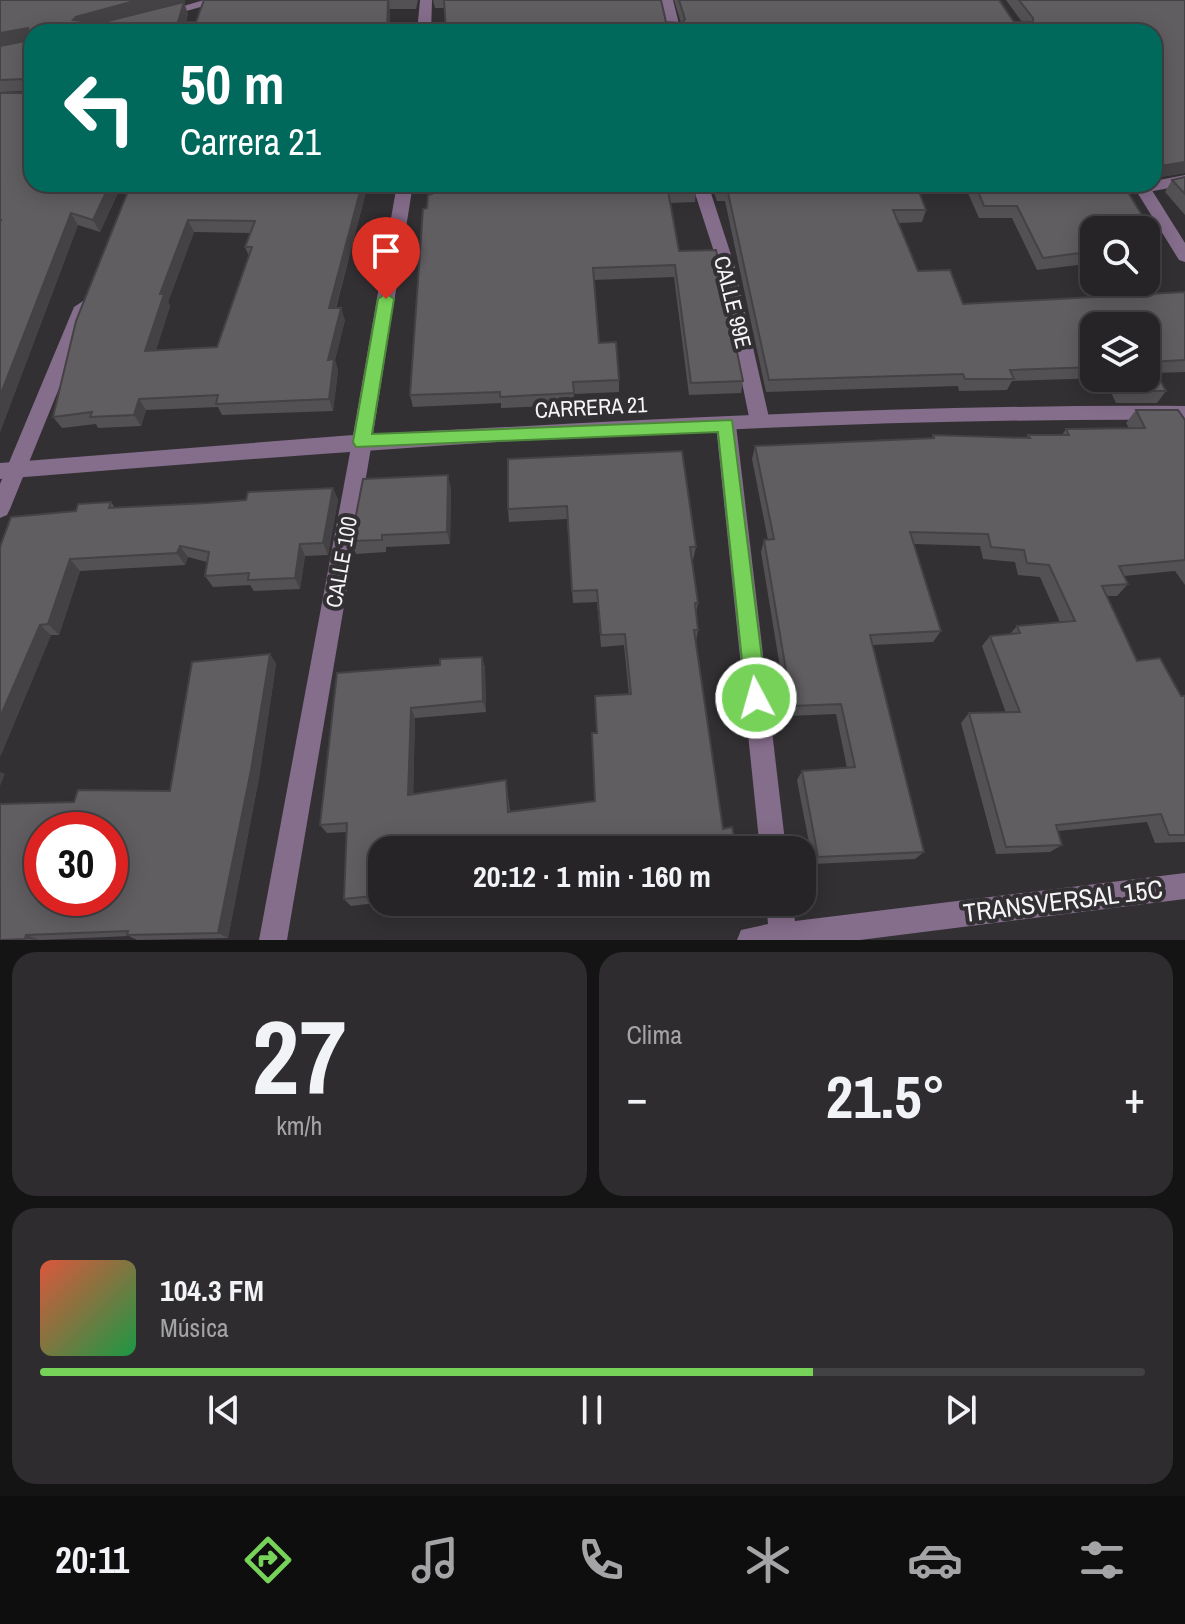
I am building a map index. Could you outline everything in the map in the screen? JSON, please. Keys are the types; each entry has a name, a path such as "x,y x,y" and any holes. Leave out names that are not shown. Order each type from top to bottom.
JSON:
{"street":[{"path":"146,18 219,0"},
{"path":"424,24 426,0"},
{"path":"667,0 672,24"},
{"path":"197,18 203,2"},
{"path":"1162,183 1185,180"},
{"name":"CALLE 100","path":"273,940 404,192"},
{"name":"CALLE 99E","path":"703,192 726,264 760,422"},
{"path":"1146,192 1185,256"},
{"path":"0,509 9,470 92,284"},
{"name":"CARRERA 21","path":"9,470 362,442 760,422 1055,412 1185,413"},
{"path":"726,425 771,836"},
{"name":"TRANSVERSAL 15C","path":"751,940 1185,886"},
{"path":"781,916 783,938"}],"building":[{"path":"0,0 138,0 73,20 100,23 184,2 178,22 196,22 204,0 388,0 387,24 24,24 24,29 0,33"},
{"path":"444,0 661,0 666,22 682,23 685,19 679,0 999,0 1014,22 1033,22 1019,0 1185,0 1185,162 1162,166 1162,24 446,24"},
{"path":"24,41 24,79 0,80 0,46"},
{"path":"0,93 24,93 24,192 106,192 93,220 71,213 0,396 1,220"},
{"path":"1185,177 1185,194 1172,180"},
{"path":"128,192 360,192 329,308 341,308 328,360 334,359 329,399 216,404 218,395 139,399 134,415 90,417 92,412 53,417 76,321","holes":["188,220 255,221 245,247 252,247 217,347 145,351 164,294 160,294"]},
{"path":"668,192 679,251 716,250 743,381 691,383 675,265 593,268 599,343 616,342 619,380 573,382 574,393 500,397 500,392 410,395 423,209 427,208 428,195"},
{"path":"728,192 919,192 926,210 893,210 918,271 950,270 963,304 1160,296 1160,293 1185,292 1185,360 1160,361 1160,312 1080,312 1080,368 1010,370 1014,379 965,379 963,374 769,380"},
{"path":"978,192 1128,192 1143,216 1080,216 1080,253 1043,258 1017,206 984,206"},
{"path":"1136,410 1178,410 1185,420 1185,560 1119,566 1128,584 1102,586 1137,661 1160,658 1181,696 1185,696 1185,835 1169,835 1161,814 1056,825 1062,845 1006,847 969,713 1020,712 990,636 1020,633 1017,626 1075,621 1049,565 1027,563 1024,550 991,547 988,534 910,532 941,631 870,635 924,852 818,857 802,771 855,767 841,704 792,706 764,540 774,539 755,446 934,438 933,435 1030,438 1028,435 1069,435 1066,429 1145,428"},
{"path":"682,451 696,547 690,547 698,603 695,603 698,630 694,630 723,829 732,827 734,836 368,836 368,896 344,899 347,823 320,825 337,673 440,665 440,659 482,657 483,701 411,708 408,795 506,780 508,812 595,801 592,733 597,733 595,696 631,694 625,634 601,635 597,590 572,591 567,506 508,509 508,459"},
{"path":"448,475 447,532 382,535 382,540 351,541 363,479"},
{"path":"333,488 323,543 300,544 295,578 248,580 249,573 205,576 209,552 180,546 177,553 70,559 48,624 40,625 0,717 0,547 11,517 76,511 78,504 111,502 109,508 207,503 246,500 248,492"},
{"path":"270,654 251,770 218,933 127,935 128,931 26,935 25,939 0,940 0,804 74,802 78,790 170,791 192,662"}],"route":[{"path":"386,299 362,442 726,425 756,698"}]}
